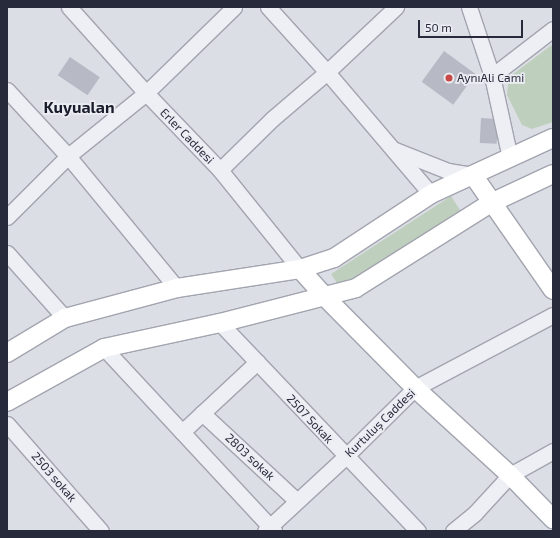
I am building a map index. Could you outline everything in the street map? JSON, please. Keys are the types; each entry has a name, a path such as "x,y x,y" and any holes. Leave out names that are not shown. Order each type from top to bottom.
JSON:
{"main road":[{"path":"7,353 66,318 177,288 300,269 334,258 431,194 553,138"},
{"path":"7,402 104,348 220,323 356,288 491,203 553,174"},
{"path":"473,175 491,203 553,290"},
{"path":"300,269 324,296 415,388 510,475 553,520"}],"street":[{"name":"Erler Caddesi","path":"69,7 146,93 220,170 300,269"},
{"path":"7,217 68,156 146,93 234,7"},
{"path":"268,7 327,72 431,194"},
{"path":"220,170 272,119 327,72 396,7"},
{"path":"469,7 492,76 510,158"},
{"path":"492,76 553,29"},
{"path":"8,94 68,156 177,288"},
{"path":"393,149 448,171 473,175"},
{"path":"7,253 66,318"},
{"name":"Kurtuluş Caddesi","path":"269,530 415,388 553,315"},
{"name":"2507 Sokak","path":"220,323 345,457 418,531"},
{"path":"104,348 182,432 269,530"},
{"path":"182,432 257,362"},
{"name":"2803 sokak","path":"202,413 297,502"},
{"name":"2503 sokak","path":"7,424 101,531"},
{"path":"453,531 475,513 510,475 553,451"}],"green space":[{"path":"553,44 553,122 532,129 522,125 507,95 509,77"},
{"path":"451,196 464,216 344,294 331,274"}],"building":[{"name":"AynıAli Cami","path":"444,51 476,74 453,105 422,82"},
{"path":"70,57 100,77 88,95 58,75"},
{"path":"481,118 498,119 497,144 480,143"}],"place":[{"name":"AynıAli Cami","path":"449,78"}],"district":[{"name":"Kuyualan","path":"79,107"}]}
